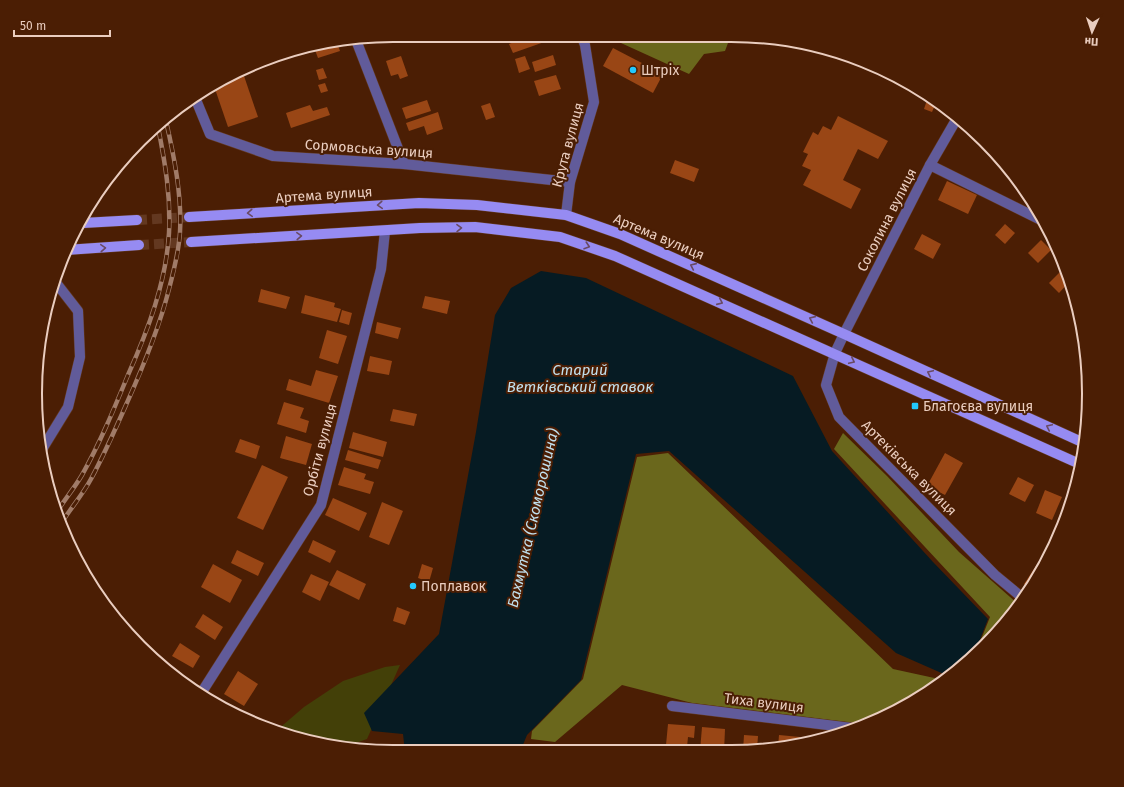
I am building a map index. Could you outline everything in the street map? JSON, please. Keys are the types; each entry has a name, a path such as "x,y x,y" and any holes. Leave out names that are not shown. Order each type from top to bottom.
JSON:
{"main road":[{"name":"Артема вулиця","path":"189,217 419,203 477,205 566,215 620,234 1079,441"},
{"path":"86,223 137,220"},
{"path":"191,242 420,228 475,227 560,237 615,256 835,353 1075,462"},
{"path":"73,250 139,245"}],"street":[{"name":"Крута вулиця","path":"566,215 570,182 594,102 584,42"},
{"path":"358,44 404,164"},
{"name":"Сормовська вулиця","path":"197,102 210,134 274,156 404,164 570,182"},
{"name":"Соколина вулиця","path":"844,334 930,165 954,123"},
{"path":"930,165 1034,217"},
{"name":"Орбіти вулиця","path":"204,689 321,505 380,270 385,230"},
{"path":"46,443 68,407 80,357 78,311 59,287"},
{"name":"Артеківська вулиця","path":"844,334 835,353 826,385 839,417 996,575 1019,594"},
{"name":"Тиха вулиця","path":"672,706 841,727"}],"shaded area":[{"path":"619,42 728,42 725,51 704,54 689,74"},
{"path":"843,433 887,476 959,552 1014,601 981,640 990,617 834,449"},
{"path":"668,453 893,669 936,678 926,686 886,709 852,723 692,703 622,685 555,742 531,739 532,731 583,679 637,457"},
{"path":"400,665 367,739 357,743 348,742 303,733 282,726 304,707 343,681 385,667"}],"water":[{"name":"Старий Ветківський ставок","path":"541,271 586,278 793,376 832,451 933,562 988,619 979,642 942,673 896,653 669,451 636,454 581,680 527,735 523,745 404,745 403,734 372,731 364,713 439,634 476,432 495,315 511,288"}],"building":[{"path":"514,42 544,42 513,53 509,44"},
{"path":"338,47 340,51 318,58 315,51"},
{"name":"Штріх","path":"613,48 663,74 653,93 603,66"},
{"path":"553,55 556,65 535,72 532,62"},
{"path":"401,56 408,76 400,79 398,74 391,76 386,61"},
{"path":"525,56 530,69 519,73 515,59"},
{"path":"323,68 327,78 319,80 316,70"},
{"path":"244,75 258,117 228,127 216,90"},
{"path":"556,75 561,89 539,96 534,81"},
{"path":"325,83 328,91 321,93 318,85"},
{"path":"427,100 431,111 406,119 402,108"},
{"path":"927,101 934,107 932,112 924,109"},
{"path":"490,103 495,117 486,120 481,106"},
{"path":"310,105 313,111 327,107 330,115 291,128 286,113"},
{"path":"438,112 443,129 427,135 424,126 409,131 406,123"},
{"path":"838,116 888,141 878,159 858,149 843,180 861,189 851,209 803,185 811,170 802,166 808,154 803,152 813,132 818,135 823,126 831,130"},
{"path":"675,160 699,169 694,182 670,173"},
{"path":"947,181 977,195 968,214 938,200"},
{"path":"1005,224 1015,233 1005,244 995,235"},
{"path":"922,234 941,244 933,259 914,249"},
{"path":"1041,240 1051,250 1038,263 1028,253"},
{"path":"1060,272 1065,287 1059,293 1049,283"},
{"path":"261,289 290,297 286,309 258,302"},
{"path":"305,295 335,303 334,307 341,309 337,322 301,313"},
{"path":"425,296 450,301 447,314 422,308"},
{"path":"342,310 352,313 349,325 339,322"},
{"path":"377,322 401,328 398,339 375,333"},
{"path":"327,330 347,336 338,364 319,358"},
{"path":"370,356 392,361 389,375 367,371"},
{"path":"316,370 338,376 329,403 286,390 289,379 311,386"},
{"path":"284,402 304,408 300,418 309,421 306,433 277,424"},
{"path":"393,409 417,414 414,426 390,421"},
{"path":"353,432 387,442 383,457 349,448"},
{"path":"286,436 312,444 306,465 280,458"},
{"path":"240,439 260,446 256,459 235,452"},
{"path":"348,450 381,460 378,469 345,460"},
{"path":"945,453 963,463 945,495 927,486"},
{"path":"262,465 288,477 263,530 237,518"},
{"path":"344,467 366,474 364,479 374,482 370,494 338,485"},
{"path":"1018,477 1034,485 1025,502 1009,494"},
{"path":"1045,490 1062,497 1052,520 1036,513"},
{"path":"333,498 367,513 359,531 325,515"},
{"path":"382,502 403,511 389,545 369,537"},
{"path":"313,540 336,551 330,563 308,552"},
{"path":"237,550 264,563 258,576 231,563"},
{"path":"1040,560 1025,585 1024,584"},
{"path":"213,564 242,580 230,603 201,587"},
{"path":"422,564 433,568 429,582 418,578"},
{"path":"337,570 366,584 359,600 329,585"},
{"path":"311,574 329,582 320,601 302,592"},
{"path":"397,607 410,612 405,625 393,621"},
{"path":"203,614 223,627 215,640 195,627"},
{"path":"180,643 200,656 193,668 172,656"},
{"path":"238,671 258,684 244,706 224,694"},
{"path":"668,724 695,726 694,738 688,737 687,745 666,745"},
{"path":"702,727 725,729 724,745 700,745"},
{"path":"744,735 758,736 757,744 743,744"},
{"path":"779,735 800,737 799,738 778,742"}],"tunnel":[{"path":"137,220 189,217"},
{"path":"139,245 191,242"}],"railway":[{"path":"65,518 88,485 114,433 150,348 171,282 179,246 180,204 177,176 167,125"},
{"path":"61,506 82,475 101,438 142,341 160,288 167,252 169,206 167,180 159,132"}],"place":[{"name":"Штріх","path":"633,70"},
{"name":"Благоєва вулиця","path":"915,406"},
{"name":"Поплавок","path":"413,586"}],"water label":[{"name":"Бахмутка (Скоморошина)","path":"533,518"}]}
